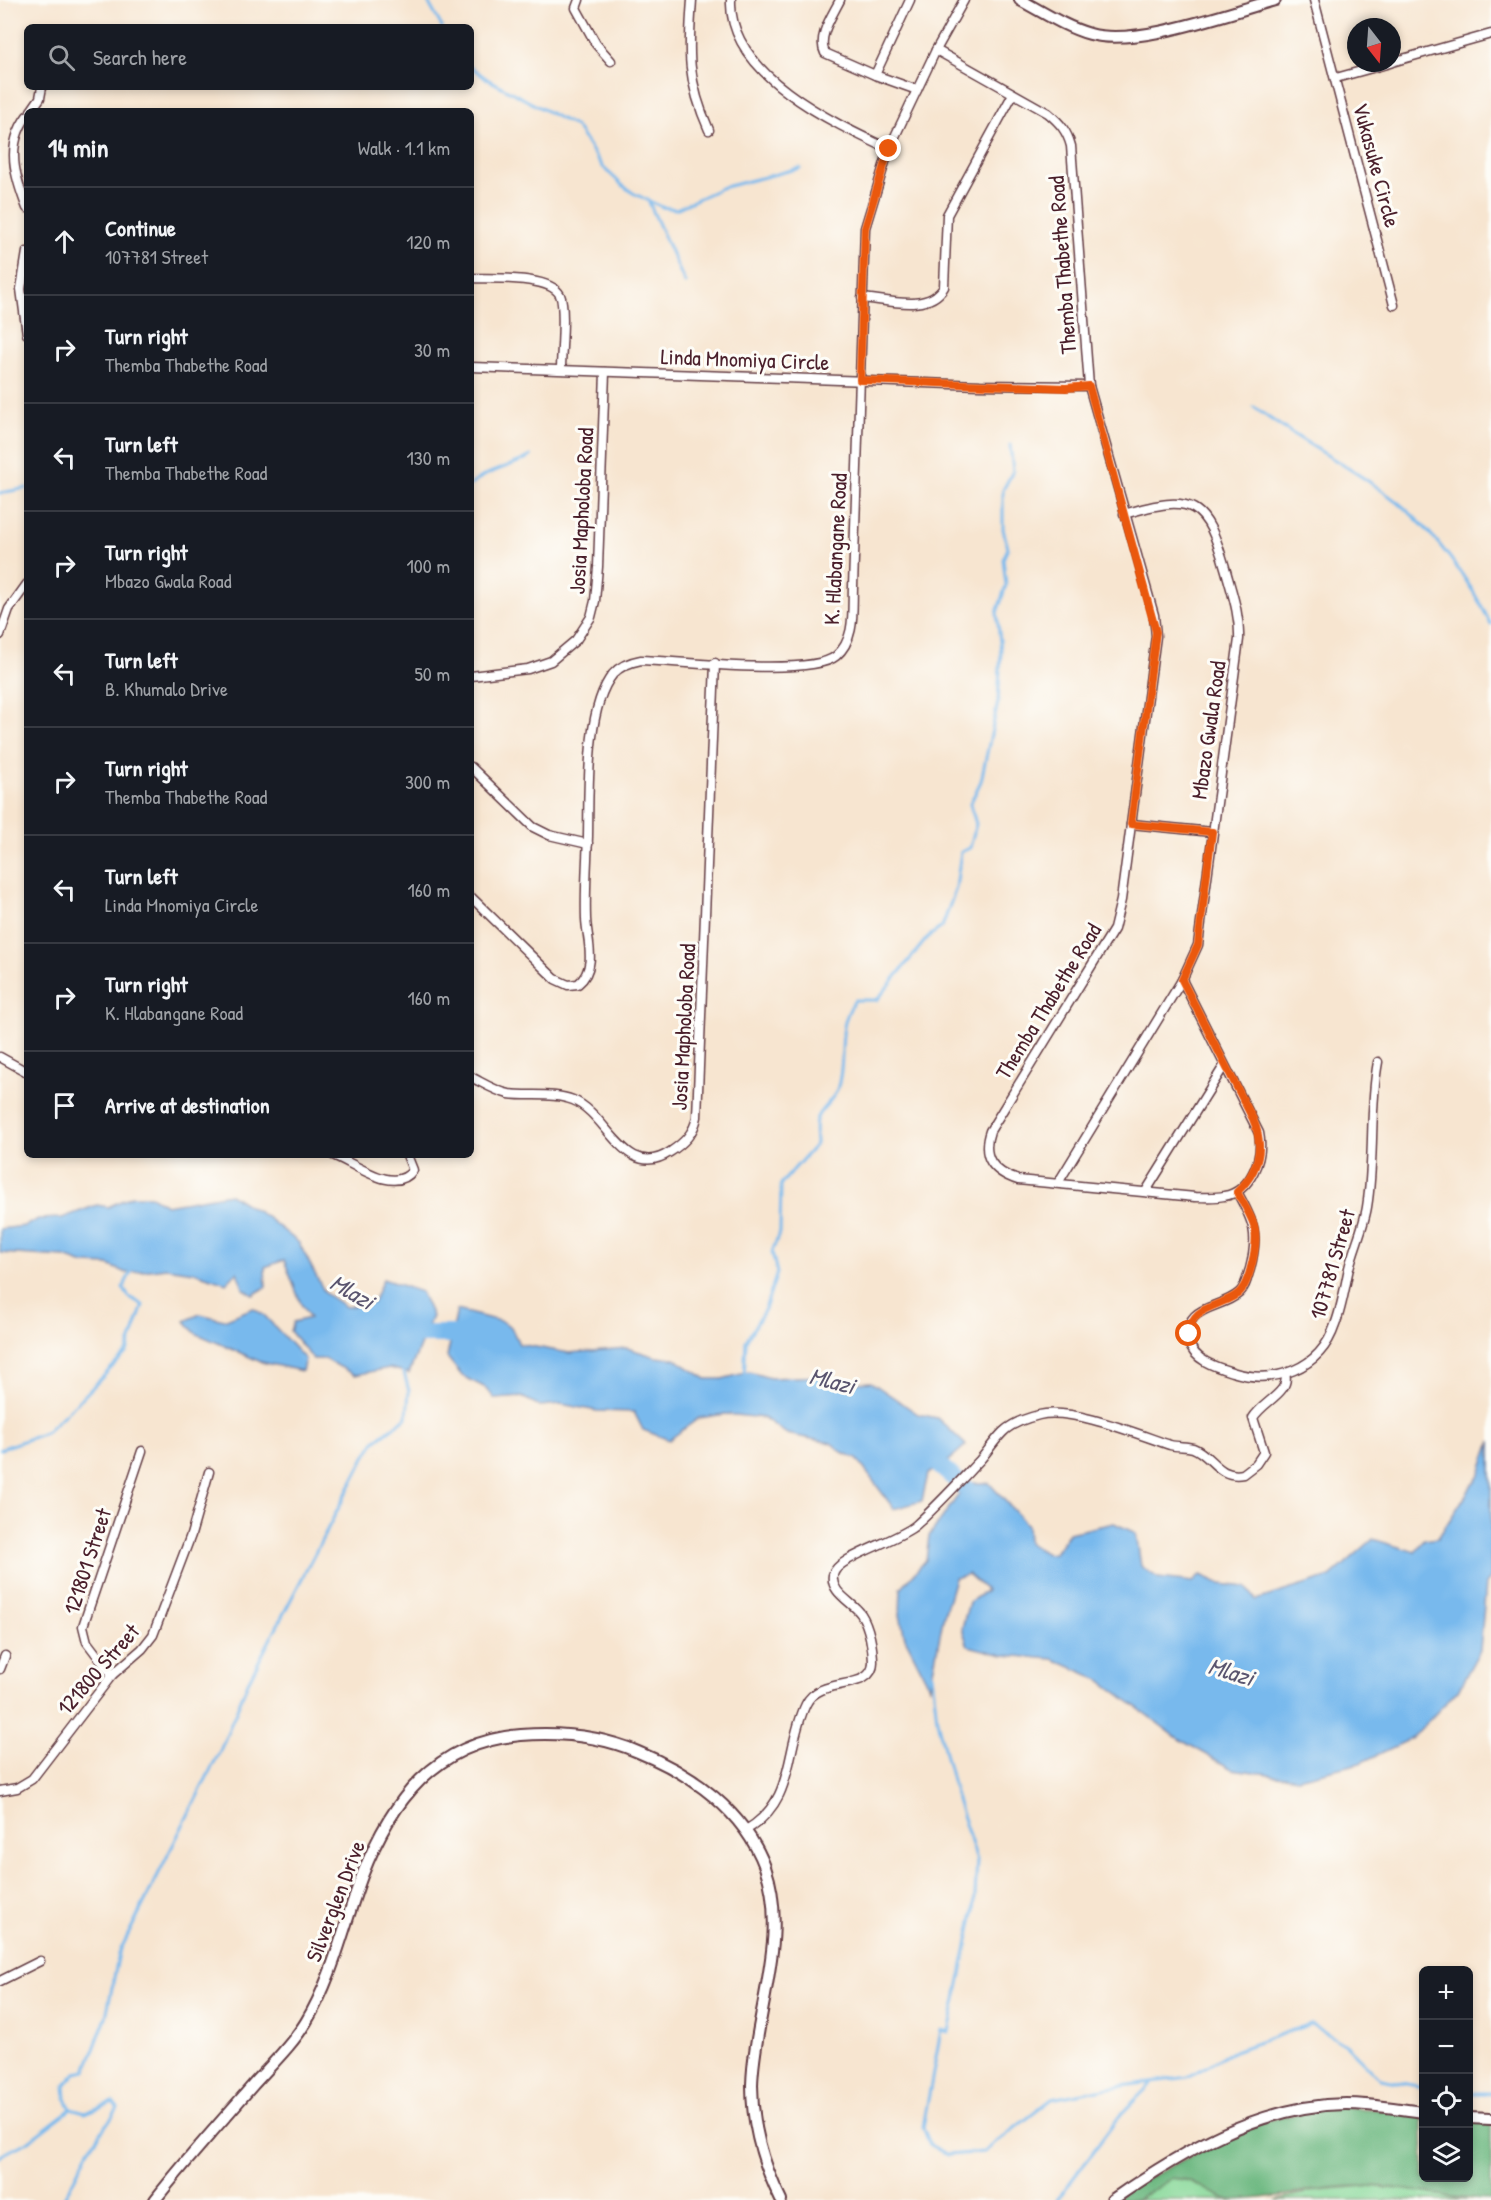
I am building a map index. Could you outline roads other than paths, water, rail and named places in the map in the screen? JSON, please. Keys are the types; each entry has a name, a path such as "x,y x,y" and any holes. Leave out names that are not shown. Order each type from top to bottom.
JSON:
{"street":[{"path":"579,0 576,8 586,29 611,61"},
{"path":"693,0 689,59 693,89 709,130"},
{"path":"731,0 733,20 739,39 747,53 762,69 824,117 889,149"},
{"path":"840,0 823,37 822,46 825,53 917,90"},
{"path":"875,75 910,0"},
{"name":"K. Hlabangane Road","path":"474,900 555,979 574,985 587,974 590,956 586,919 591,745 600,703 613,674 626,664 641,660 810,666 836,656 848,639 853,607 865,228 889,149 936,50 964,0"},
{"path":"1020,0 1070,27 1092,35 1127,37 1270,1"},
{"name":"Vukasuke Circle","path":"1314,0 1394,304"},
{"path":"1401,60 1491,34"},
{"name":"Themba Thabethe Road","path":"936,50 1059,122 1068,134 1071,146 1089,386 1154,615 1156,636 1121,900 1114,929 1009,1097 986,1143 988,1159 999,1172 1018,1180 1210,1197 1237,1192"},
{"path":"1336,78 1358,72"},
{"path":"33,108 40,98 41,90"},
{"path":"862,298 925,303 939,294 944,287 947,215 1013,94"},
{"path":"24,121 18,132 14,172 24,200"},
{"path":"24,270 21,289 24,312"},
{"path":"474,278 544,283 557,291 561,306 561,369"},
{"name":"Linda Mnomiya Circle","path":"474,367 1066,388 1089,386"},
{"name":"Josia Mapholoba Road","path":"474,676 528,669 551,661 576,640 591,617 598,567 605,372"},
{"name":"Mbazo Gwala Road","path":"1058,1183 1182,980 1198,945 1239,639 1236,609 1215,532 1196,509 1182,503 1159,503 1124,514"},
{"path":"0,635 9,609 24,588"},
{"name":"Josia Mapholoba Road","path":"474,1078 508,1094 557,1096 575,1101 596,1117 620,1146 641,1160 656,1160 668,1154 693,1131 698,1117 715,663"},
{"path":"474,770 533,828 549,835 588,844"},
{"path":"1131,824 1212,832"},
{"path":"1182,980 1253,1119 1260,1141 1256,1167 1250,1179 1237,1192"},
{"path":"0,1057 24,1069"},
{"name":"107781 Street","path":"1237,1192 1255,1227 1254,1248 1246,1281 1236,1295 1198,1313 1190,1327 1191,1348 1203,1360 1233,1372 1258,1377 1285,1374 1297,1370 1318,1354 1335,1325 1356,1238 1367,1206 1378,1062"},
{"path":"1146,1191 1224,1066"},
{"path":"339,1158 381,1178 395,1180 407,1177 413,1170 408,1158"},
{"path":"746,1830 766,1817 778,1799 801,1715 810,1696 830,1685 865,1678 872,1668 865,1623 858,1611 834,1585 835,1570 846,1560 897,1539 925,1517 979,1461 1003,1432 1014,1424 1053,1413 1193,1448 1219,1470 1243,1474 1256,1464 1264,1452 1253,1418 1263,1404 1284,1389 1287,1380 1285,1374"},
{"name":"121801 Street","path":"112,1675 87,1642 83,1626 142,1451"},
{"name":"121800 Street","path":"0,1791 17,1788 32,1779 112,1675 142,1649 160,1620 209,1472"},
{"path":"0,1669 5,1656"},
{"name":"Silverglen Drive","path":"156,2200 180,2167 234,2109 307,2021 322,1989 362,1876 378,1840 410,1791 426,1772 447,1756 475,1743 508,1736 562,1734 617,1743 680,1773 719,1801 746,1830 764,1866 773,1905 770,1956 752,2083 753,2111 764,2161 781,2200"},
{"path":"0,1981 40,1960"},
{"path":"1112,2200 1186,2151 1252,2123 1332,2105 1377,2106 1419,2111"},
{"path":"1473,2118 1491,2119"}],"water":[{"path":"230,1194 268,1218 299,1243 325,1293 346,1307 373,1303 383,1279 421,1292 432,1316 409,1373 389,1368 355,1375 325,1359 313,1359 290,1331 293,1322 310,1318 301,1304 284,1260 265,1267 266,1287 253,1295 243,1288 237,1272 226,1283 194,1272 166,1268 126,1273 108,1265 84,1264 65,1257 0,1253 0,1229 25,1226 38,1219 62,1218 97,1205 108,1207 132,1196 151,1196 166,1205"},
{"path":"253,1308 265,1316 305,1359 302,1371 261,1362 195,1333 185,1321 200,1314 224,1320"},
{"path":"457,1310 503,1322 511,1327 519,1344 569,1353 627,1348 656,1357 675,1359 706,1379 722,1379 749,1372 770,1378 824,1376 841,1384 871,1382 918,1414 937,1418 966,1445 928,1474 922,1501 894,1509 857,1459 842,1452 831,1443 787,1434 764,1418 725,1414 699,1418 669,1440 643,1430 634,1412 597,1411 561,1404 540,1406 522,1397 495,1399 486,1388 462,1376 447,1357"},
{"path":"1491,1441 1491,1578 1486,1584 1480,1650 1458,1690 1411,1739 1360,1763 1298,1778 1232,1769 1179,1739 1100,1680 1053,1659 1003,1655 968,1646 962,1628 969,1602 987,1591 968,1574 955,1578 943,1619 930,1687 905,1638 900,1615 901,1588 926,1560 929,1536 967,1483 989,1483 1027,1525 1028,1543 1047,1554 1055,1553 1069,1533 1114,1523 1136,1533 1141,1566 1158,1578 1193,1582 1201,1575 1221,1584 1246,1587 1256,1600 1330,1577 1373,1539 1415,1552 1424,1540 1438,1538 1480,1473"}],"waterway":[{"path":"427,0 440,24"},
{"path":"474,69 487,79 576,127 603,167 622,185 662,207 676,209 721,188 800,168"},
{"path":"648,200 685,283"},
{"path":"1254,407 1289,432 1379,488 1410,513 1450,558 1473,592 1491,625"},
{"path":"744,1378 746,1341 765,1309 777,1273 772,1252 780,1231 781,1184 816,1144 816,1120 835,1094 840,1078 843,1033 849,1011 855,1000 877,1000 928,937 942,927 956,888 961,852 970,848 976,824 970,804 981,781 998,702 1001,651 997,613 1006,585 1003,559 1008,548 1003,529 1003,490 1013,471 1010,445"},
{"path":"474,482 492,472 531,456"},
{"path":"0,493 24,489"},
{"path":"0,1449 45,1433 127,1352 143,1305 129,1297 123,1288 132,1270"},
{"name":"Mlazi","path":"401,1334 455,1334 472,1344"},
{"path":"63,2200 89,2150 118,2108 113,2102 85,2113 71,2109 66,2099 65,2085 76,2073 86,2071 106,2017 119,1953 220,1751 248,1682 365,1457 375,1441 407,1417 409,1391 403,1369"},
{"name":"Mlazi","path":"921,1450 982,1502"},
{"path":"932,1674 937,1720 956,1797 977,1860 974,1912 949,2032 941,2030 923,2127 930,2145 948,2155 984,2152 1052,2099 1108,2088 1188,2077 1234,2051 1311,2024 1346,2045 1380,2079 1419,2086"},
{"path":"1057,2200 1121,2114 1152,2083"},
{"path":"1473,2093 1491,2093"},
{"path":"0,2156 29,2141 71,2109"}]}
